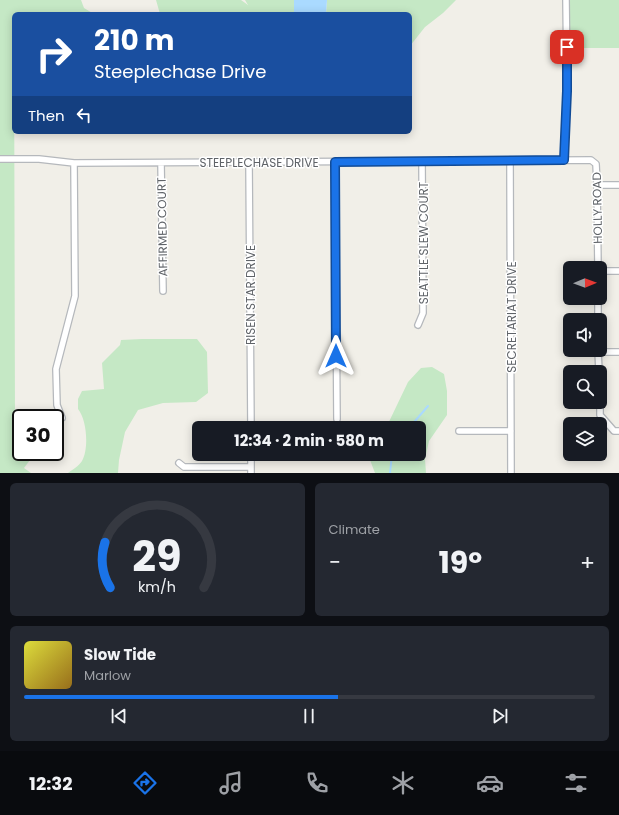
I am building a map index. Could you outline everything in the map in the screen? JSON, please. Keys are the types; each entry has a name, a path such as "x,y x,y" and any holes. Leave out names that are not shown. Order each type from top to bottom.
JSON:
{"street":[{"path":"564,160 567,78 566,0"},
{"name":"STEEPLECHASE DRIVE","path":"0,159 38,159 74,163 564,160"},
{"name":"HOLLY ROAD","path":"564,160 591,160 596,164 598,261"},
{"name":"SEATTLE SLEW COURT","path":"418,324 423,313 422,161"},
{"name":"SECRETARIAT DRIVE","path":"510,161 512,473"},
{"name":"RISEN STAR DRIVE","path":"250,162 251,421"},
{"path":"335,162 337,419"},
{"path":"59,409 57,405 56,369 75,296 74,163"},
{"name":"AFFIRMED COURT","path":"161,163 163,291"},
{"path":"597,185 619,185"},
{"path":"607,271 619,271"},
{"path":"607,351 619,352"},
{"path":"600,409 600,415 614,431 619,431"},
{"path":"459,431 511,431"},
{"path":"179,463 184,467 251,470"}],"green space":[{"path":"0,0 81,0 84,8 91,12 12,12 12,134 14,134 15,409 12,409 12,461 29,461 24,468 31,473 0,473"},
{"path":"156,0 241,0 248,5 245,0 294,0 294,12 159,12"},
{"path":"327,0 456,0 443,13 425,27 412,43 412,12 326,12"},
{"path":"569,0 619,0 619,48 569,48"},
{"path":"197,339 207,352 208,393 196,402 163,403 138,410 125,432 119,460 118,473 68,473 81,463 86,449 85,427 78,409 78,399 82,391 104,389 102,363 120,345 121,340"},
{"path":"432,367 444,374 447,391 447,415 429,441 426,454 426,421 389,421 408,382 421,368"},
{"path":"370,461 425,461 426,473 375,473"}],"water":[{"path":"294,0 327,0 326,12 294,12"}],"waterway":[{"path":"415,421 428,406"},
{"path":"390,473 391,461"}],"route":[{"path":"336,356 335,162 564,160 567,47"}]}
